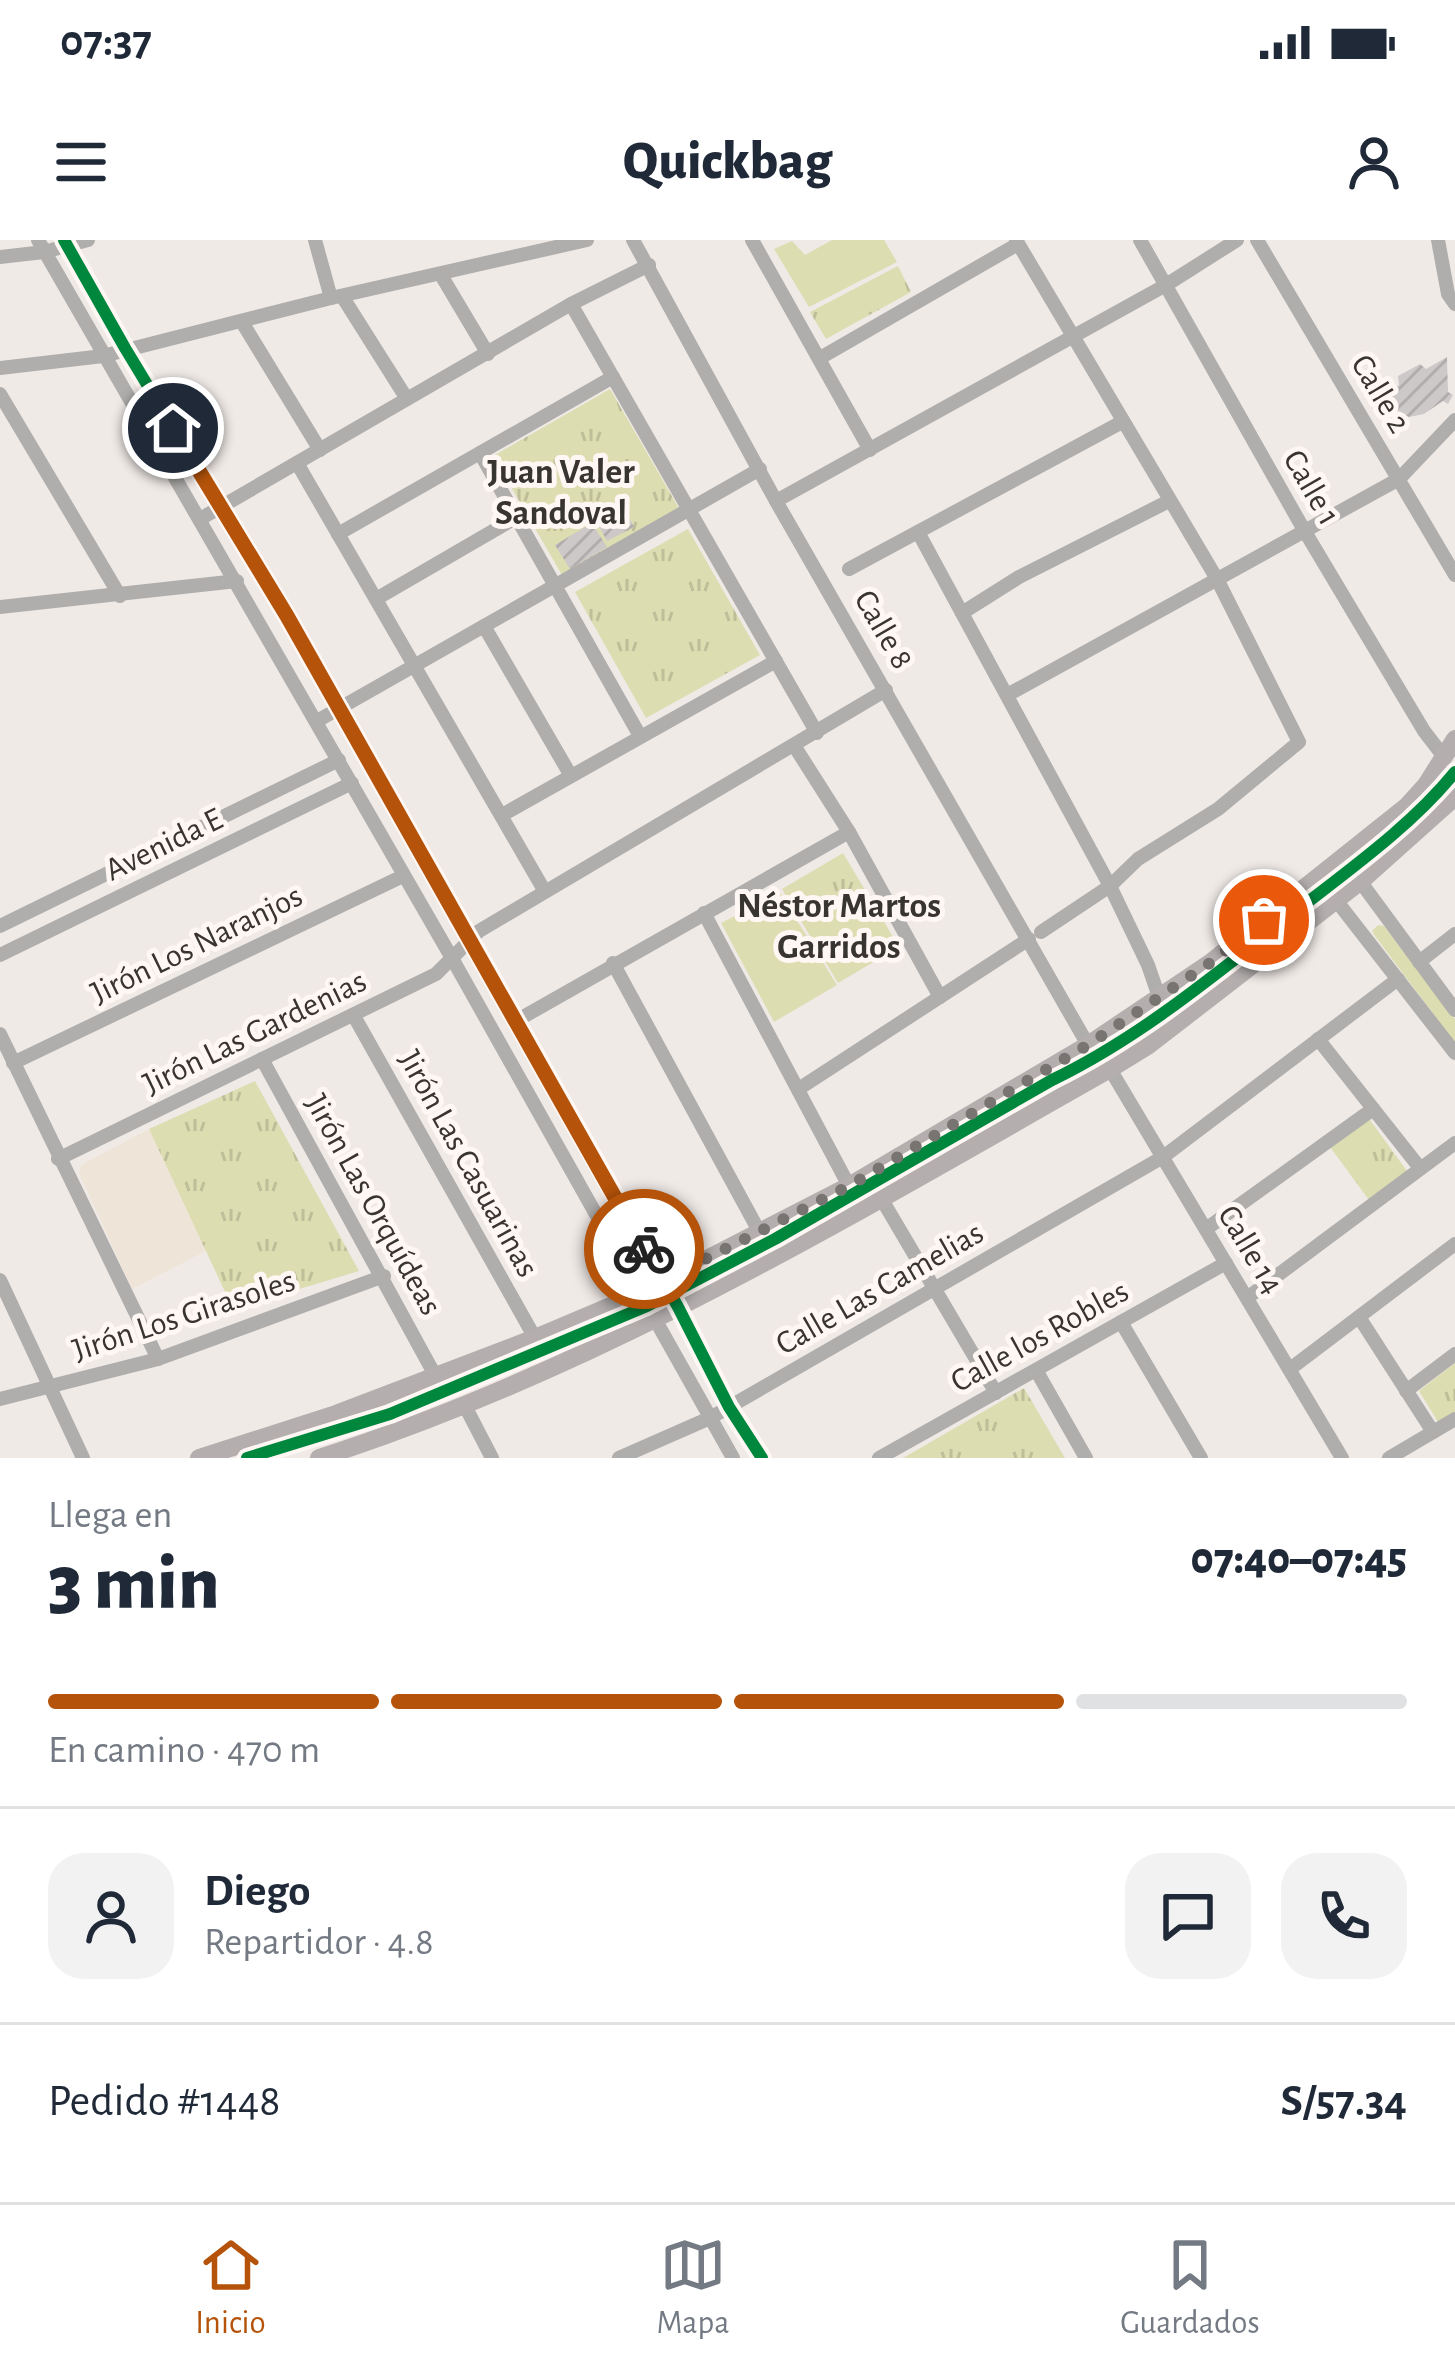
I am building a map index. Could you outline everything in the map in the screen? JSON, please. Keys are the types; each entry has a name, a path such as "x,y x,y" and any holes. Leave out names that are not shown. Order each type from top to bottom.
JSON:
{"main road":[{"path":"199,1458 535,1338 639,1294 849,1186 1088,1045 1160,997 1407,806 1455,739"},
{"path":"319,1458 364,1451 654,1320 1110,1069 1149,1045 1361,881 1455,797"}],"street":[{"path":"0,257 88,240"},
{"path":"315,240 336,297 407,399"},
{"path":"0,368 103,356 587,240"},
{"name":"Calle 8","path":"633,240 776,501 1035,935 1088,1045"},
{"path":"752,240 870,450"},
{"name":"Calle 1","path":"1140,240 1304,530 1444,757"},
{"path":"776,501 1166,285 1237,240"},
{"name":"Calle 2","path":"1258,240 1455,574"},
{"path":"1438,240 1448,294 1455,304"},
{"path":"65,242 339,710 678,1307 729,1407 762,1458"},
{"path":"800,1088 1110,886 1138,859 1218,809 1299,742 1216,579 1017,242 820,358"},
{"path":"41,246 317,721 733,1458"},
{"path":"200,519 571,304 649,265"},
{"path":"441,275 488,354"},
{"path":"571,304 817,733"},
{"path":"242,322 320,450"},
{"path":"338,534 613,377"},
{"path":"0,394 120,596"},
{"path":"1009,694 1399,479 1455,420"},
{"path":"849,569 1122,422"},
{"path":"480,453 640,736"},
{"path":"297,463 544,890"},
{"path":"317,721 760,469"},
{"path":"962,613 1019,577 1169,501"},
{"path":"376,599 517,517"},
{"path":"918,532 1110,886 1160,997"},
{"path":"0,607 237,581"},
{"path":"484,626 571,776"},
{"path":"502,815 776,661"},
{"name":"Jirón Las Gardenias","path":"58,1159 436,974 479,931 886,690"},
{"path":"795,747 849,832 940,998"},
{"name":"Avenida E","path":"0,926 339,760"},
{"name":"Avenida E","path":"0,955 352,783"},
{"path":"514,1022 849,832"},
{"path":"1343,858 1455,1010"},
{"name":"Jirón Los Naranjos","path":"14,1063 403,876"},
{"path":"1318,878 1455,1053"},
{"path":"704,913 849,1186"},
{"path":"1419,962 1455,934"},
{"path":"613,963 760,1233"},
{"path":"1163,1157 1398,979"},
{"name":"Jirón Las Casuarinas","path":"354,1016 535,1338"},
{"path":"0,1034 158,1359"},
{"path":"1318,1039 1420,1168"},
{"name":"Jirón Las Orquídeas","path":"262,1059 436,1377"},
{"name":"Calle 14","path":"1110,1069 1342,1458"},
{"path":"1206,1229 1373,1109"},
{"path":"1247,1298 1455,1143"},
{"name":"Calle Las Camelias","path":"619,1458 710,1418 1163,1157"},
{"path":"881,1198 996,1393"},
{"path":"1289,1370 1455,1244"},
{"name":"Calle los Robles","path":"887,1456 1226,1263"},
{"name":"Jirón Los Girasoles","path":"0,1399 158,1359 383,1276"},
{"path":"0,1280 83,1458"},
{"path":"1360,1317 1432,1432"},
{"path":"1121,1322 1201,1458"},
{"path":"1406,1390 1455,1354"},
{"path":"1036,1370 1086,1458"},
{"path":"465,1406 492,1458"},
{"path":"1389,1458 1455,1419"}],"shaded area":[{"path":"149,1129 206,1251 132,1289 79,1173 81,1165"}],"green space":[{"path":"832,240 884,240 897,262 809,307 774,249 792,241 805,255"},
{"path":"898,266 911,292 826,339 810,312"},
{"path":"610,389 680,510 562,575 493,456"},
{"path":"688,529 760,655 646,718 575,592"},
{"path":"843,853 899,947 838,983 782,889"},
{"path":"780,893 837,985 774,1022 721,923"},
{"path":"1384,926 1455,1019 1455,1043 1375,936 1372,931"},
{"path":"255,1081 359,1271 233,1309 149,1129"},
{"path":"1370,1120 1407,1171 1369,1200 1330,1147"},
{"path":"1455,1363 1455,1412 1438,1422 1419,1391"},
{"path":"1024,1388 1065,1458 903,1458"}],"building":[{"path":"1447,357 1448,392 1453,395 1448,404 1443,401 1424,414 1409,417 1377,396 1399,385 1398,376"},
{"path":"625,510 634,527 607,541 598,525"},
{"path":"592,523 607,547 570,569 555,545"}],"cycle path":[{"path":"64,240 287,616 678,1307 729,1407 762,1458"},
{"path":"247,1458 390,1414 647,1306 1085,1063 1207,981 1379,846 1455,772"}],"way so far":[{"path":"644,1249 662,1281 849,1186 1088,1045 1210,963 1264,920"}],"district":[{"name":"Juan Valer Sandoval","path":"561,492"},
{"name":"Néstor Martos Garridos","path":"839,926"}],"route":[{"path":"173,428 287,616 644,1249"}]}
